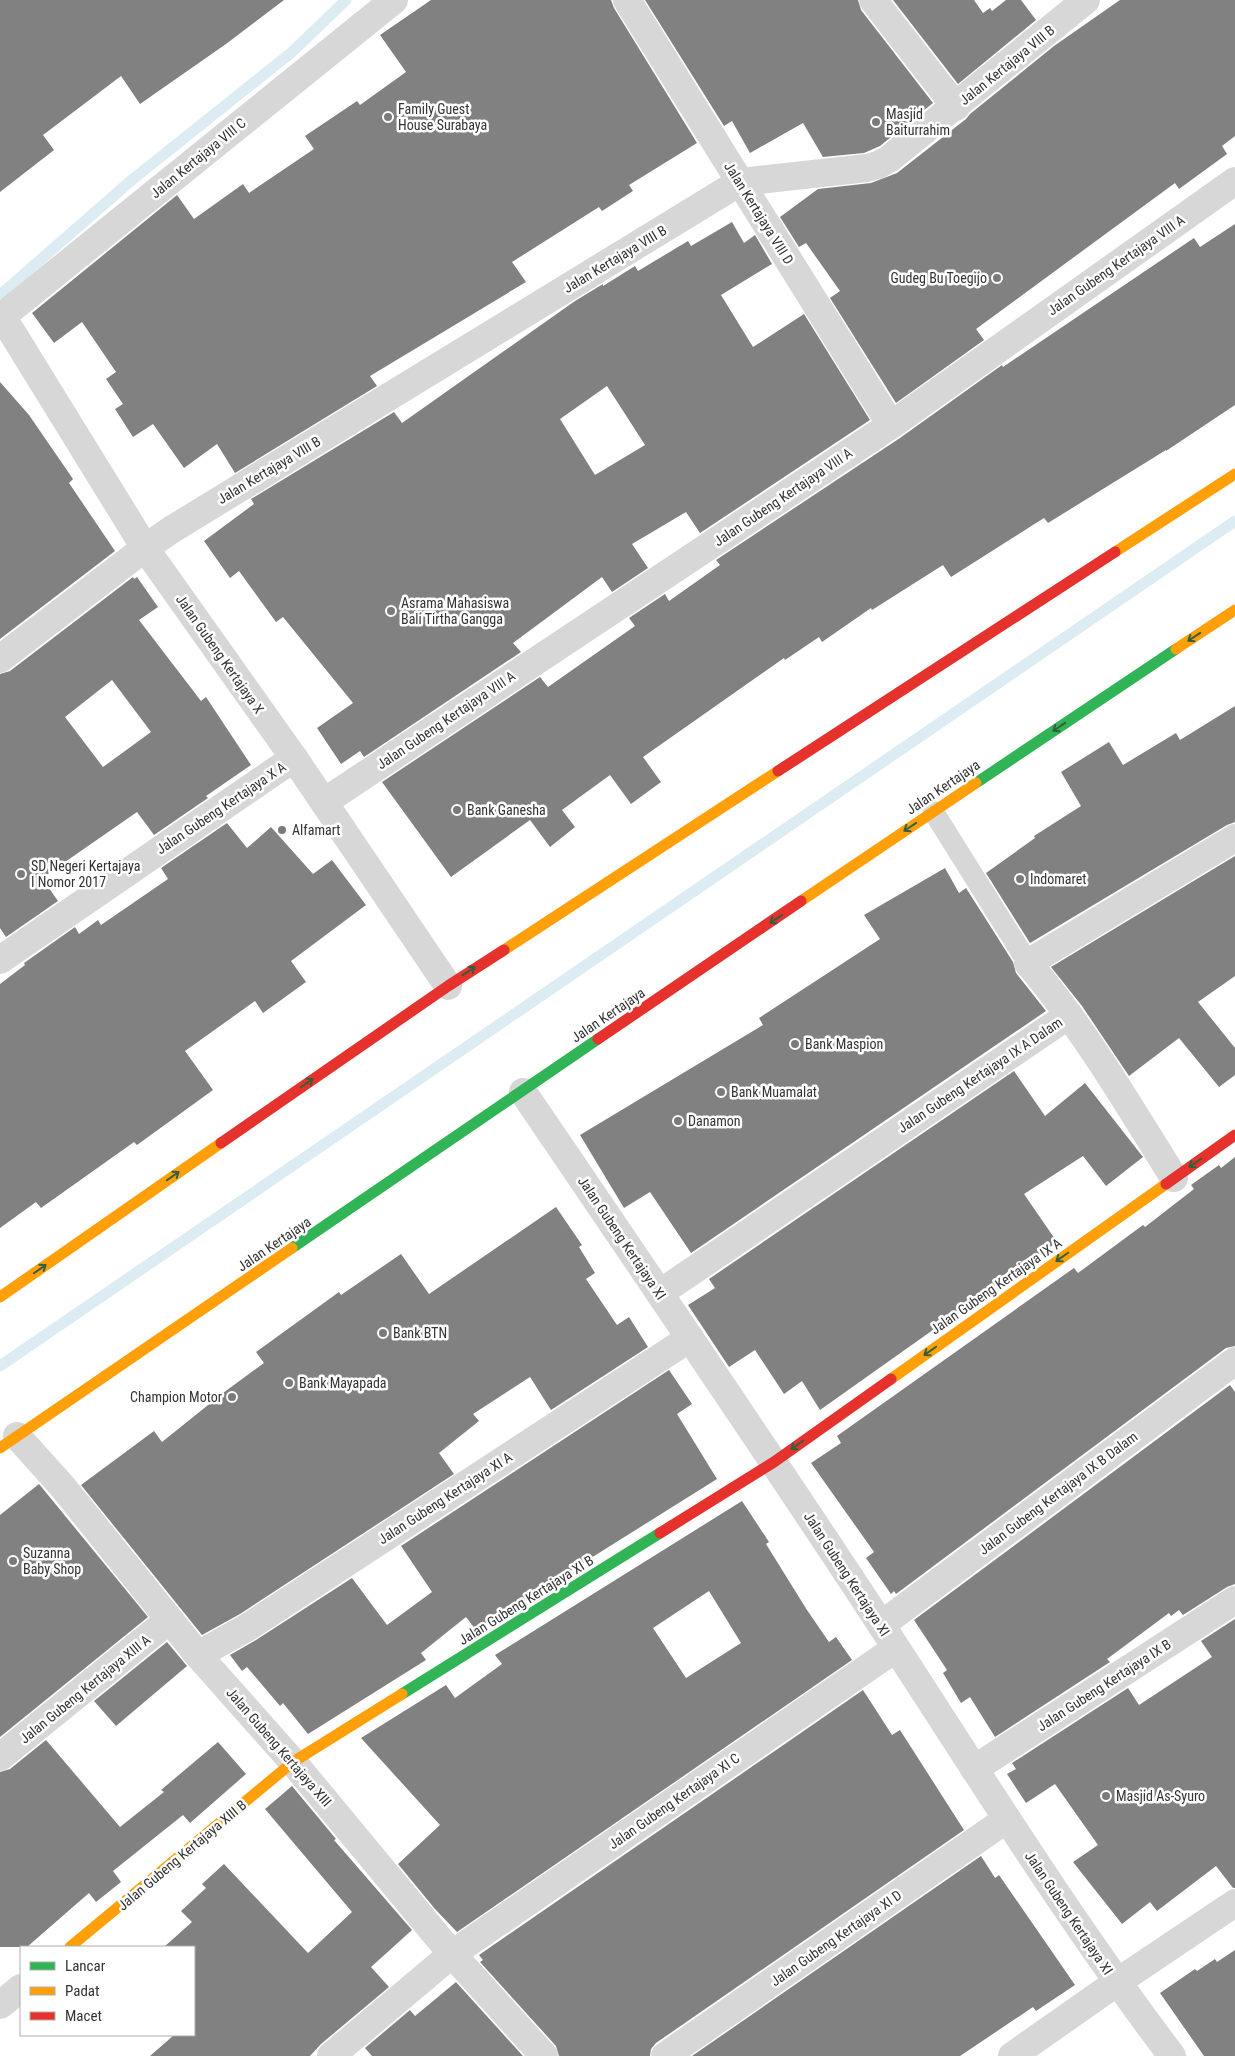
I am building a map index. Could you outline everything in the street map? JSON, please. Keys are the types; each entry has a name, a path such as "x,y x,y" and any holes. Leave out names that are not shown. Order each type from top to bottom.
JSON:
{"main road":[{"path":"0,1297 448,986 1235,474"},
{"name":"Jalan Kertajaya","path":"9,1442 933,811 1235,610"},
{"name":"Jalan Gubeng Kertajaya IX A","path":"774,1462 1235,1135"},
{"name":"Jalan Gubeng Kertajaya XI B","path":"293,1762 774,1462"},
{"name":"Jalan Gubeng Kertajaya XIII B","path":"71,1946 293,1762"}],"street":[{"name":"Jalan Kertajaya VIII C","path":"1,317 394,0"},
{"name":"Jalan Kertajaya VIII D","path":"628,0 891,425"},
{"path":"873,0 956,107"},
{"name":"Jalan Kertajaya VIII B","path":"0,659 145,548 740,182 878,166 889,160 1086,0"},
{"name":"Jalan Gubeng Kertajaya VIII A","path":"324,802 891,425 1235,180"},
{"name":"Jalan Gubeng Kertajaya X","path":"1,317 145,548 294,758 448,986"},
{"name":"Jalan Gubeng Kertajaya X A","path":"0,960 294,758"},
{"path":"1028,963 1235,838"},
{"name":"Jalan Gubeng Kertajaya IX A Dalam","path":"660,1293 1070,1015 1028,963"},
{"path":"1070,1015 1174,1178"},
{"name":"Jalan Gubeng Kertajaya XI","path":"523,1092 774,1462 1116,1983 1172,2056"},
{"name":"Jalan Gubeng Kertajaya XI A","path":"198,1654 256,1621 690,1338"},
{"name":"Jalan Gubeng Kertajaya IX B Dalam","path":"881,1625 1235,1360"},
{"name":"Jalan Gubeng Kertajaya XIII","path":"9,1442 62,1486 169,1620 293,1762 452,1954 544,2056"},
{"name":"Jalan Gubeng Kertajaya IX B","path":"974,1769 1235,1600"},
{"name":"Jalan Gubeng Kertajaya XIII A","path":"0,1757 169,1620"},
{"name":"Jalan Gubeng Kertajaya XI C","path":"331,2056 452,1954 895,1649"},
{"name":"Jalan Gubeng Kertajaya XI D","path":"665,2056 1007,1819"},
{"path":"1012,2056 1235,1903"},
{"path":"0,2005 20,1989"}],"lane":[{"path":"933,811 1028,963"}],"building":[{"path":"0,0 284,0 226,44 140,104 121,76 43,135 54,150 0,192"},
{"path":"431,0 611,0 614,8 697,143 629,185 633,191 602,211 599,207 512,262 526,282 370,376 377,386 235,473 217,444 184,468 153,424 133,437 115,409 123,404 106,379 116,372 82,322 54,343 32,313 177,195 194,219 243,184 249,193 314,149 305,136 357,101 360,105 406,72 380,35"},
{"path":"645,0 858,0 861,10 933,103 880,146 864,153 823,157 803,123 750,153 732,121 724,126"},
{"path":"893,0 974,0 983,13 990,8 992,11 1006,0 1021,0 1036,20 958,84"},
{"path":"1120,0 1235,0 1235,136 1222,146 1227,154 1179,189 1175,183 976,329 984,340 896,403 830,298 840,291 806,243 799,247 780,217 818,189 871,183 897,173 1054,46"},
{"path":"732,222 744,243 755,235 772,264 721,295 753,347 804,314 870,420 700,533 686,512 632,544 648,568 612,592 602,577 513,643 521,652 364,757 360,751 341,764 317,728 353,703 283,617 276,622 239,571 230,578 204,541 254,504 251,499 394,412 402,423 575,301 603,284 603,286 635,266 638,271 688,241 691,246","holes":["607,386 645,445 595,475 560,419"]},
{"path":"1235,224 1235,405 1166,451 1048,523 1044,518 951,577 943,565 872,610 871,608 822,642 819,637 785,660 784,658 643,757 661,782 631,804 610,775 562,810 575,827 550,847 530,820 451,877 382,782 540,677 548,687 635,626 629,618 665,594 669,601 720,565 716,560 900,438 1002,365 1003,367 1194,238 1200,247"},
{"path":"0,382 29,415 73,479 69,483 115,551 0,639"},
{"path":"133,577 134,579 137,577 158,607 139,620 201,701 206,697 251,765 206,796 208,798 154,835 137,812 42,878 58,901 6,937 0,928 0,674 10,671","holes":["112,680 151,732 103,767 65,717"]},
{"path":"1235,706 1235,822 1030,943 986,873 1035,838 1034,836 1081,806 1061,772 1109,742 1123,765 1176,733 1180,740"},
{"path":"227,823 247,848 271,827 313,874 332,860 366,905 291,961 306,982 263,1013 255,1001 185,1051 213,1090 137,1145 134,1142 41,1208 36,1202 0,1228 0,984 25,965 24,963 75,927 79,934 98,920 101,925 168,879 161,868"},
{"path":"1235,856 1235,976 1198,1002 1235,1048 1235,1075 1219,1087 1179,1038 1129,1076 1082,1006 1051,967"},
{"path":"945,868 959,893 966,888 1013,962 1016,973 1046,1011 691,1253 650,1192 624,1208 580,1135 763,1025 759,1018 880,939 864,915"},
{"path":"1014,1071 1045,1116 1085,1083 1143,1157 1106,1186 1083,1156 1024,1194 1057,1242 820,1410 802,1381 784,1394 755,1350 729,1367 688,1305 715,1288 709,1279"},
{"path":"1235,1157 1235,1346 1226,1348 896,1594 894,1591 891,1594 866,1558 874,1552 811,1463 841,1443 837,1436 1074,1268 1078,1273 1143,1225 1145,1227 1194,1189 1191,1185 1219,1165 1221,1168"},
{"path":"556,1207 582,1245 579,1247 595,1273 586,1279 617,1325 629,1317 648,1347 551,1410 530,1377 473,1414 479,1421 439,1453 454,1474 240,1614 202,1635 81,1485 154,1431 162,1442 264,1363 256,1352 339,1292 341,1295 401,1254 429,1294"},
{"path":"669,1370 692,1404 677,1414 717,1479 476,1630 466,1617 421,1653 426,1660 308,1734 283,1703 280,1706 247,1667 242,1671 230,1655 352,1578 387,1625 432,1592 401,1546"},
{"path":"1230,1385 1235,1392 1235,1584 1227,1587 1183,1615 1179,1610 1171,1616 1169,1613 1107,1659 1110,1662 995,1737 970,1697 961,1703 943,1673 947,1670 914,1620"},
{"path":"39,1484 148,1617 0,1737 0,1515"},
{"path":"742,1501 769,1542 766,1544 829,1642 836,1637 852,1660 457,1932 435,1909 398,1864 440,1825 361,1738 446,1685 455,1698 502,1664 495,1655","holes":["709,1591 741,1643 686,1678 653,1628"]},
{"path":"1235,1619 1235,1888 1233,1888 1216,1866 1157,1911 1150,1902 1122,1924 1073,1862 1098,1845 1055,1784 1026,1803 1007,1774 1016,1769 1012,1763 1128,1688 1139,1705 1212,1657 1201,1641"},
{"path":"167,1642 187,1666 116,1726 94,1701"},
{"path":"863,1690 892,1735 900,1730 964,1830 656,2043 651,2049 650,2056 559,2056 556,2046 480,1962 483,1960 479,1955"},
{"path":"46,1740 120,1827 164,1792 161,1790 218,1742 246,1774 190,1823 183,1815 113,1871 121,1882 96,1902 89,1893 28,1946 0,1947 0,1772 10,1769"},
{"path":"292,1786 336,1839 334,1840 412,1930 371,1967 389,1987 321,2044 310,2056 150,2056 173,2036 195,2036 195,1946 165,1946 192,1922 181,1911 206,1888 202,1884 224,1864 308,1953 352,1912 265,1809"},
{"path":"981,1856 995,1878 999,1875 1075,1985 1036,2011 1033,2007 960,2056 692,2056"},
{"path":"1235,1950 1235,2056 1204,2056 1160,1993 1195,1969 1197,1971 1215,1959 1217,1962"},
{"path":"456,1982 523,2056 372,2056 365,2048 410,2010 415,2016"}],"waterway":[{"path":"0,295 133,179 292,52 346,0"},
{"path":"0,1366 1235,521"}],"traffic: fast":[{"path":"976,783 1176,649"},
{"path":"292,1248 598,1039"},
{"path":"402,1694 660,1533"}],"traffic: slow":[{"path":"1115,552 1235,474"},
{"path":"1176,649 1235,610"},
{"path":"504,950 778,771"},
{"path":"801,901 976,783"},
{"path":"0,1297 221,1143"},
{"path":"891,1379 1166,1184"},
{"path":"0,1448 292,1248"},
{"path":"71,1946 293,1762 402,1694"}],"traffic: jam":[{"path":"778,771 1115,552"},
{"path":"598,1039 801,901"},
{"path":"221,1143 448,986 504,950"},
{"path":"1166,1184 1235,1135"},
{"path":"660,1533 774,1462 891,1379"}],"place":[{"name":"Family Guest House Surabaya","path":"388,117"},
{"name":"Masjid Baiturrahim","path":"876,122"},
{"name":"Gudeg Bu Toegijo","path":"997,278"},
{"name":"Asrama Mahasiswa Bali Tirtha Gangga","path":"391,611"},
{"name":"Bank Ganesha","path":"457,810"},
{"name":"Alfamart","path":"282,830"},
{"name":"SD Negeri Kertajaya I Nomor 2017","path":"21,874"},
{"name":"Indomaret","path":"1020,879"},
{"name":"Bank Maspion","path":"795,1044"},
{"name":"Bank Muamalat","path":"721,1092"},
{"name":"Danamon","path":"678,1121"},
{"name":"Bank BTN","path":"383,1333"},
{"name":"Bank Mayapada","path":"289,1383"},
{"name":"Champion Motor","path":"232,1397"},
{"name":"Suzanna Baby Shop","path":"13,1561"},
{"name":"Masjid As-Syuro","path":"1106,1796"}]}
